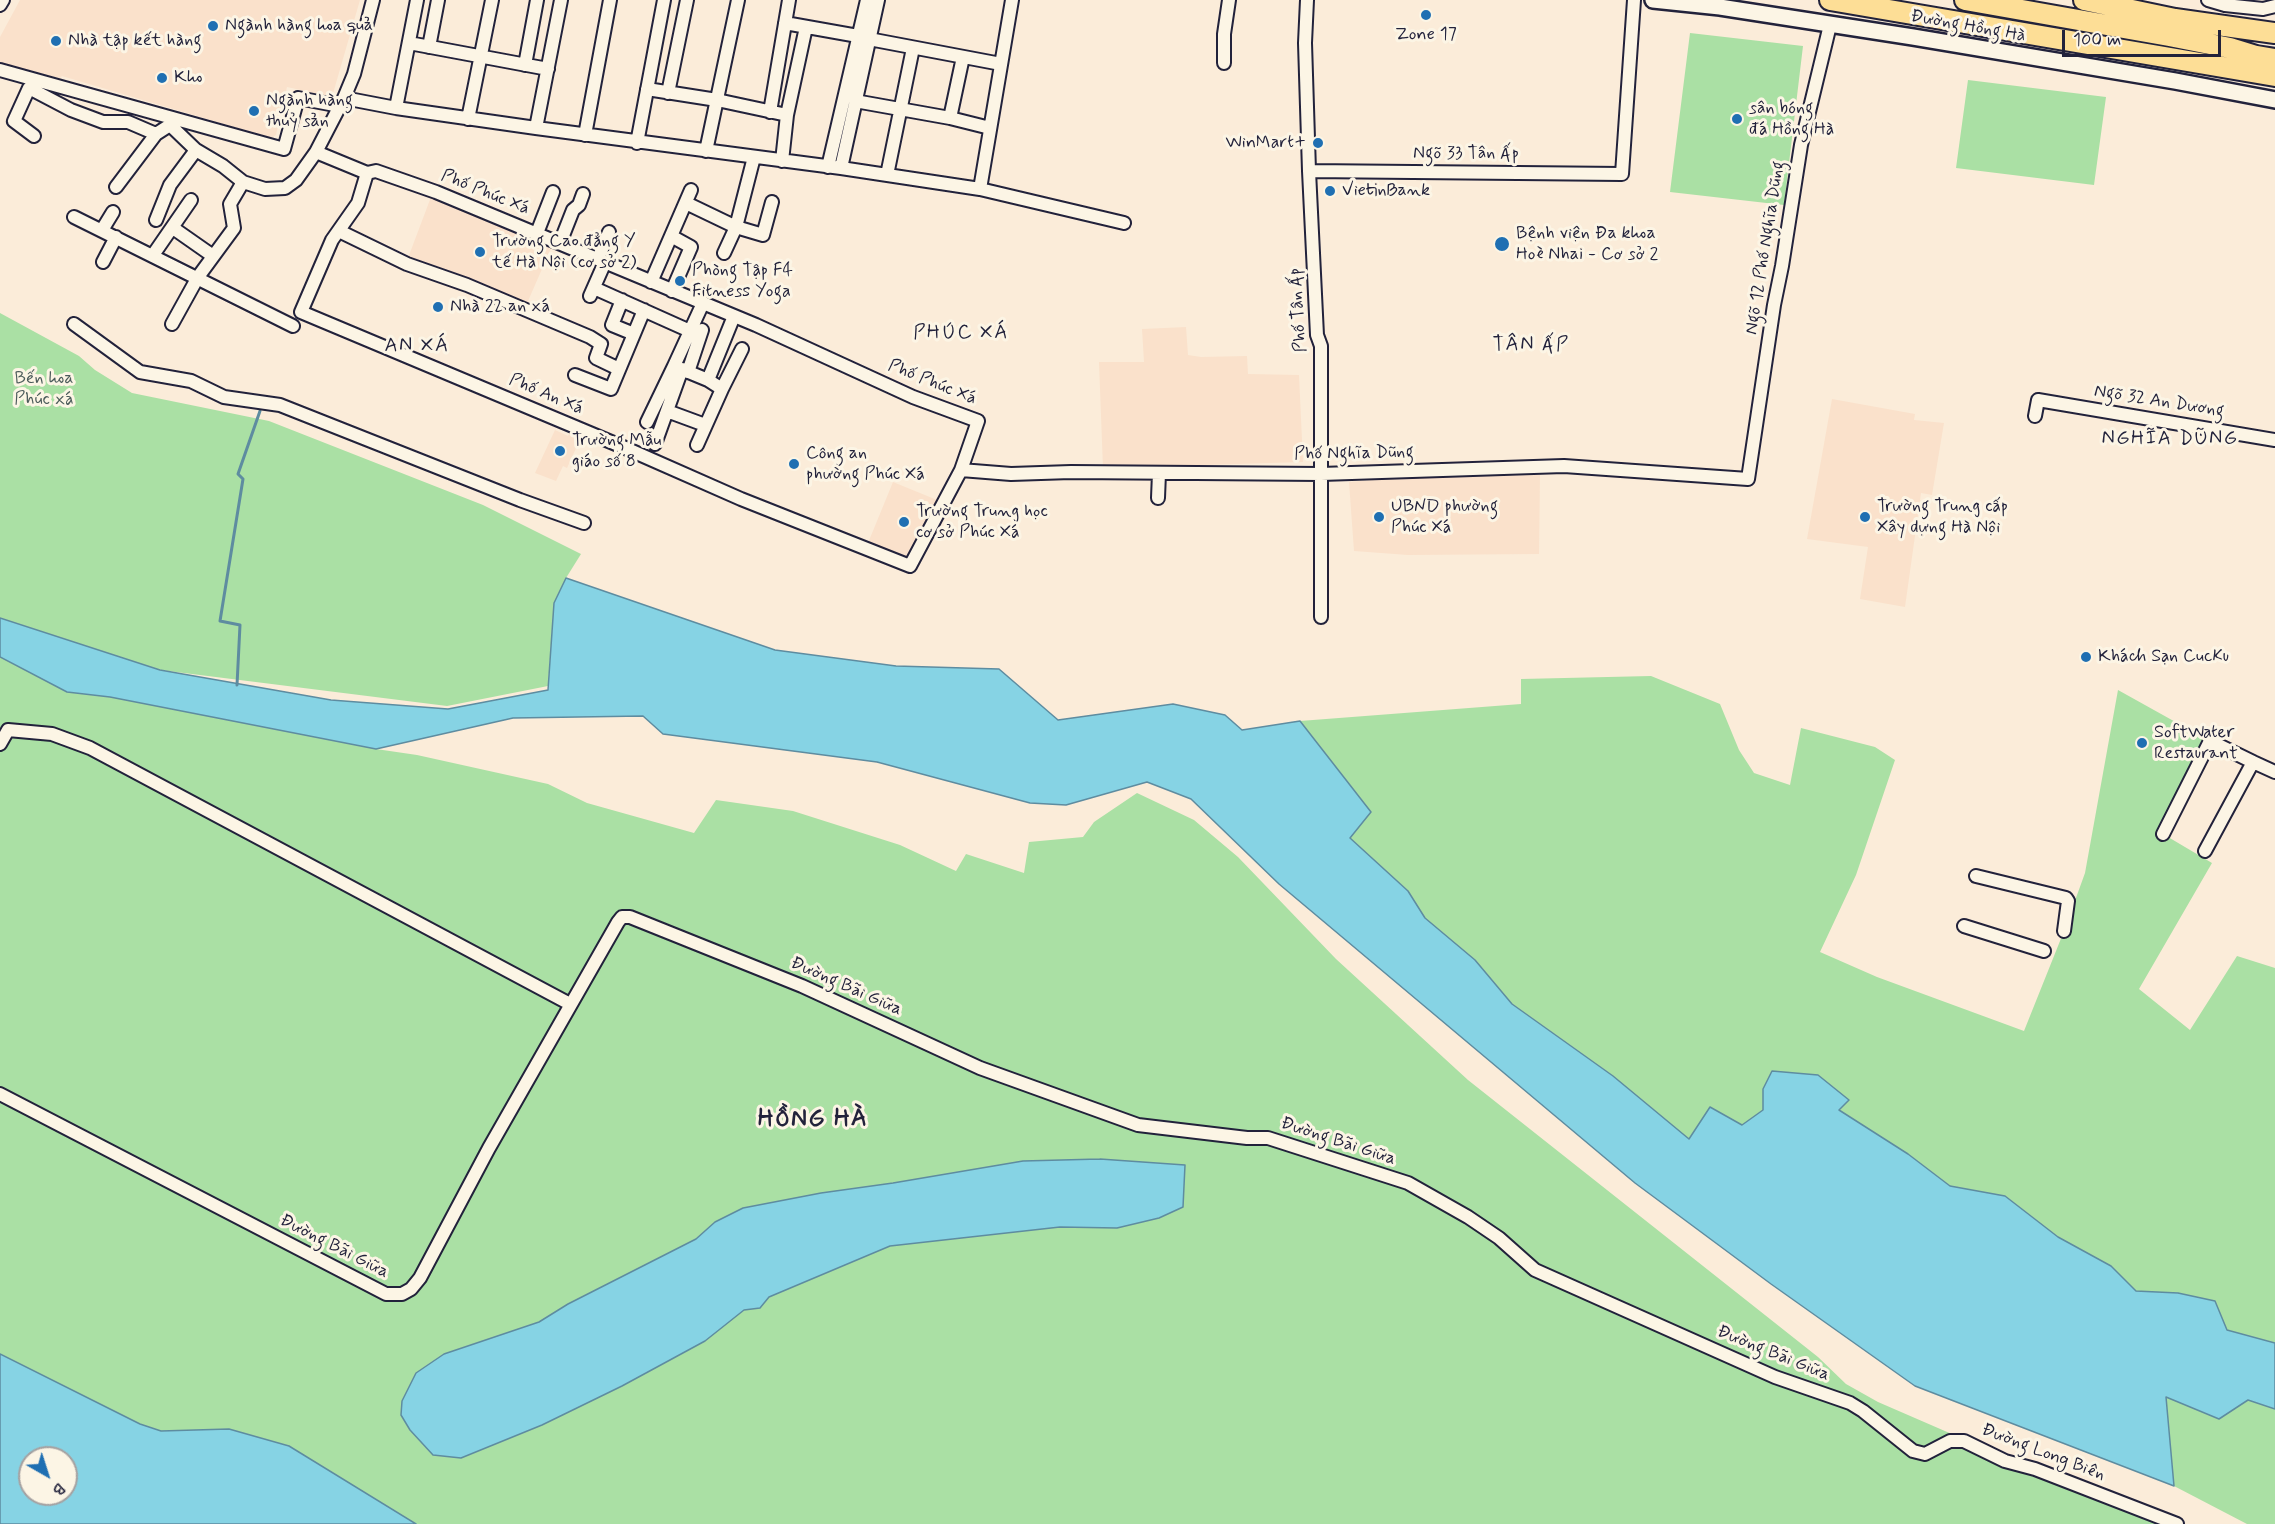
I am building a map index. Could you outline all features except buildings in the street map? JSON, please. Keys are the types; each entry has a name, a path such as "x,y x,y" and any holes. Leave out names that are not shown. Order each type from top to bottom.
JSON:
{"main road":[{"path":"1830,0 2275,76"},
{"path":"1965,0 2180,38 2266,58"},
{"path":"2084,0 2175,19 2275,33"},
{"path":"2206,63 2266,58"}],"street":[{"path":"0,5 3,0"},
{"path":"116,187 156,134 170,125 196,150 223,166 243,182 265,189 285,188 296,180 316,152 354,74 373,0"},
{"path":"396,108 417,0"},
{"path":"429,47 438,0"},
{"path":"468,118 492,0"},
{"path":"525,65 537,0"},
{"path":"536,128 561,0"},
{"path":"585,135 609,0"},
{"path":"637,143 664,0"},
{"path":"668,93 686,2 670,0"},
{"path":"706,152 738,0"},
{"path":"770,112 789,0"},
{"path":"834,168 855,101 867,0"},
{"path":"834,168 864,38 878,0"},
{"path":"980,189 1012,0"},
{"path":"1224,63 1224,34 1229,0"},
{"name":"Phố Tân Ấp","path":"1307,0 1305,44 1310,171 1317,335 1321,346 1322,617"},
{"name":"Ngõ 33 Tân Ấp","path":"1310,171 1622,174 1634,0"},
{"name":"Đường Hồng Hà","path":"1653,0 1720,7 2175,81 2275,100"},
{"path":"2208,0 2225,6 2263,9 2275,6"},
{"path":"785,23 1001,64"},
{"name":"Ngõ 12 Phố Nghĩa Dũng","path":"1748,479 1801,145 1830,25"},
{"path":"782,161 787,115 806,27"},
{"path":"409,43 548,69"},
{"path":"886,175 913,48"},
{"path":"950,118 963,57"},
{"path":"0,70 284,149 298,98 396,108 980,189 1124,223"},
{"path":"34,136 14,121 29,88 70,110 103,122 128,122 156,134"},
{"path":"647,89 717,100 787,115"},
{"path":"855,101 950,118 990,128"},
{"path":"156,220 170,185 196,150"},
{"name":"Phố Phúc Xá","path":"316,152 367,173 376,171 436,192 537,233 734,316 913,397 978,421 961,470"},
{"path":"724,254 736,226 754,158"},
{"path":"367,173 358,203 339,231 407,264 467,285 590,337 601,344 596,358 619,369"},
{"path":"172,324 198,277 234,228 230,204 243,182"},
{"path":"651,282 691,190"},
{"path":"537,233 553,192"},
{"path":"560,243 573,210 579,205 583,194"},
{"path":"153,255 191,200"},
{"path":"686,203 763,236 772,202"},
{"path":"102,230 113,212"},
{"path":"74,217 293,326"},
{"path":"173,228 213,256"},
{"name":"Phố An Xá","path":"339,231 332,240 301,312 629,449 741,499 910,566 961,470"},
{"path":"609,232 592,292 622,300 696,330"},
{"path":"671,236 691,247 672,291"},
{"path":"103,262 116,237"},
{"path":"622,300 612,325 634,334"},
{"path":"655,444 696,330 703,303"},
{"path":"575,375 611,389 644,310"},
{"path":"708,380 734,316"},
{"path":"74,324 140,372 191,381 225,397 280,405 584,523"},
{"path":"696,445 742,349"},
{"path":"681,369 708,380 722,389"},
{"path":"647,422 681,369"},
{"name":"Ngõ 32 An Dương","path":"2035,416 2038,400 2275,440"},
{"path":"667,411 705,425"},
{"name":"Phố Nghĩa Dũng","path":"961,470 1011,474 1071,472 1321,474 1564,466 1748,479"},
{"path":"1158,498 1159,473"},
{"path":"0,744 8,730 52,734 82,745 570,1004"},
{"path":"2163,834 2210,741 2275,772"},
{"path":"2205,851 2253,762"},
{"path":"1976,876 2066,898 2068,901 2064,931"},
{"name":"Đường Bãi Giữa","path":"0,1094 386,1294 402,1294 411,1289 420,1278 465,1192 618,922 622,917 630,917 802,986 980,1068 1138,1125 1247,1138 1268,1138 1408,1183 1468,1217 1499,1238 1535,1270 1775,1377 1850,1403 1870,1417"},
{"path":"1964,926 2044,951"},
{"name":"Đường Long Biên","path":"1870,1417 1912,1451 1931,1452 1950,1441 1964,1441 2005,1461 2035,1469 2177,1524"}],"shaded area":[{"path":"20,0 360,0 332,97 287,87 276,135 271,138 62,76 60,78 42,74 41,76 0,66 0,37"},
{"name":"Trường Cao đẳng Y tế Hà Nội (cơ sở 2)","path":"431,197 552,246 525,308 408,258"},
{"path":"1186,327 1188,355 1247,356 1248,374 1299,375 1303,462 1103,468 1099,362 1144,362 1142,329"},
{"name":"Trường Trung cấp Xây dựng Hà Nội","path":"1832,399 1915,414 1914,420 1944,423 1932,495 1921,493 1905,607 1860,599 1868,547 1807,539"},
{"name":"Trường Mẫu giáo số 8","path":"572,428 583,433 567,468 563,466 556,481 535,473 555,430 568,436"},
{"path":"1540,475 1539,554 1408,555 1354,551 1349,482 1406,477"},
{"name":"Trường Trung học cơ sở Phúc Xá","path":"893,482 942,502 911,560 868,543"}],"green space":[{"name":"sân bóng đá Hồng Hà","path":"1690,33 1803,46 1784,205 1670,192"},
{"path":"1968,80 2106,97 2094,185 1956,168"},
{"name":"Bến hoa Phúc xá","path":"0,313 79,356 95,370 132,393 269,421 483,505 581,554 554,603 548,686 447,706 160,670 0,618"},
{"path":"0,657 67,692 110,697 417,755 548,784 587,803 694,833 716,800 793,811 900,845 956,871 966,854 1024,873 1029,842 1083,837 1094,822 1137,793 1194,820 1238,857 1336,959 1468,1080 1818,1357 1846,1384 1878,1402 1961,1438 2182,1524 416,1524 289,1446 229,1429 161,1431 140,1424 0,1354"},
{"path":"1651,676 1720,704 1739,750 1754,773 1790,785 1801,728 1875,747 1895,760 1856,875 1820,952 1877,977 2024,1031 2085,873 2118,690 2206,739 2163,834 2212,863 2139,989 2190,1030 2237,956 2275,968 2275,1343 2227,1330 2178,1293 2136,1291 2111,1266 2058,1237 2005,1196 1950,1186 1908,1154 1838,1110 1848,1100 1763,1089 1763,1110 1742,1125 1689,1140 1613,1076 1512,1004 1475,960 1425,918 1408,891 1350,838 1370,811 1300,721 1521,704 1521,679"},
{"path":"2166,1396 2219,1419 2248,1400 2275,1409 2275,1524 2247,1524 2174,1486"}],"water":[{"path":"566,578 775,650 896,666 999,669 1058,720 1173,704 1225,715 1242,730 1300,721 1371,812 1350,838 1408,891 1425,918 1475,960 1512,1004 1613,1076 1689,1139 1710,1107 1742,1125 1763,1110 1763,1089 1772,1071 1818,1075 1849,1100 1839,1110 1908,1154 1950,1186 2005,1196 2058,1237 2111,1266 2136,1291 2178,1293 2215,1301 2227,1330 2275,1343 2275,1409 2248,1400 2219,1419 2166,1397 2174,1486 1915,1386 1771,1284 1635,1183 1279,884 1191,799 1147,782 1066,805 1030,803 877,762 663,734 643,716 513,718 376,749 110,697 67,692 0,657 0,618 160,670 331,700 448,709 548,690 554,603"},
{"path":"1100,1159 1185,1165 1183,1207 1159,1218 1117,1228 1060,1227 890,1246 769,1297 760,1308 744,1310 705,1341 622,1386 542,1425 461,1458 433,1455 410,1430 401,1415 402,1401 416,1373 444,1354 539,1322 568,1304 696,1239 715,1222 743,1208 821,1193 1023,1161"},
{"path":"0,1354 140,1424 161,1431 229,1429 289,1446 416,1524 0,1524"}],"waterway":[{"path":"237,685 240,625 220,621 243,479 238,474 260,411"}],"place":[{"name":"Zone 17","path":"1426,15"},
{"name":"Ngành hàng hoa quả","path":"213,26"},
{"name":"Nhà tập kết hàng","path":"56,41"},
{"name":"Kho","path":"162,78"},
{"name":"Ngành hàng thuỷ sản","path":"254,111"},
{"name":"sân bóng đá Hồng Hà","path":"1737,119"},
{"name":"WinMart+","path":"1318,143"},
{"name":"VietinBank","path":"1330,191"},
{"name":"Bệnh viện Đa khoa Hoè Nhai - Cơ sở 2","path":"1502,244"},
{"name":"Trường Cao đẳng Y tế Hà Nội (cơ sở 2)","path":"480,252"},
{"name":"Phòng Tập F4 Fitness Yoga","path":"680,281"},
{"name":"Nhà 22 an xá","path":"438,307"},
{"name":"Trường Mẫu giáo số 8","path":"560,451"},
{"name":"Công an phường Phúc Xá","path":"794,464"},
{"name":"UBND phường Phúc Xá","path":"1379,517"},
{"name":"Trường Trung cấp Xây dựng Hà Nội","path":"1865,517"},
{"name":"Trường Trung học cơ sở Phúc Xá","path":"904,522"},
{"name":"Khách Sạn CucKu","path":"2086,657"},
{"name":"SoftWater Restaurant","path":"2142,743"}],"district":[{"name":"PHÚC XÁ","path":"961,334"},
{"name":"TÂN ẤP","path":"1531,346"},
{"name":"AN XÁ","path":"417,347"},
{"name":"NGHĨA DŨNG","path":"2170,440"},
{"name":"HỒNG HÀ","path":"813,1120"}]}
